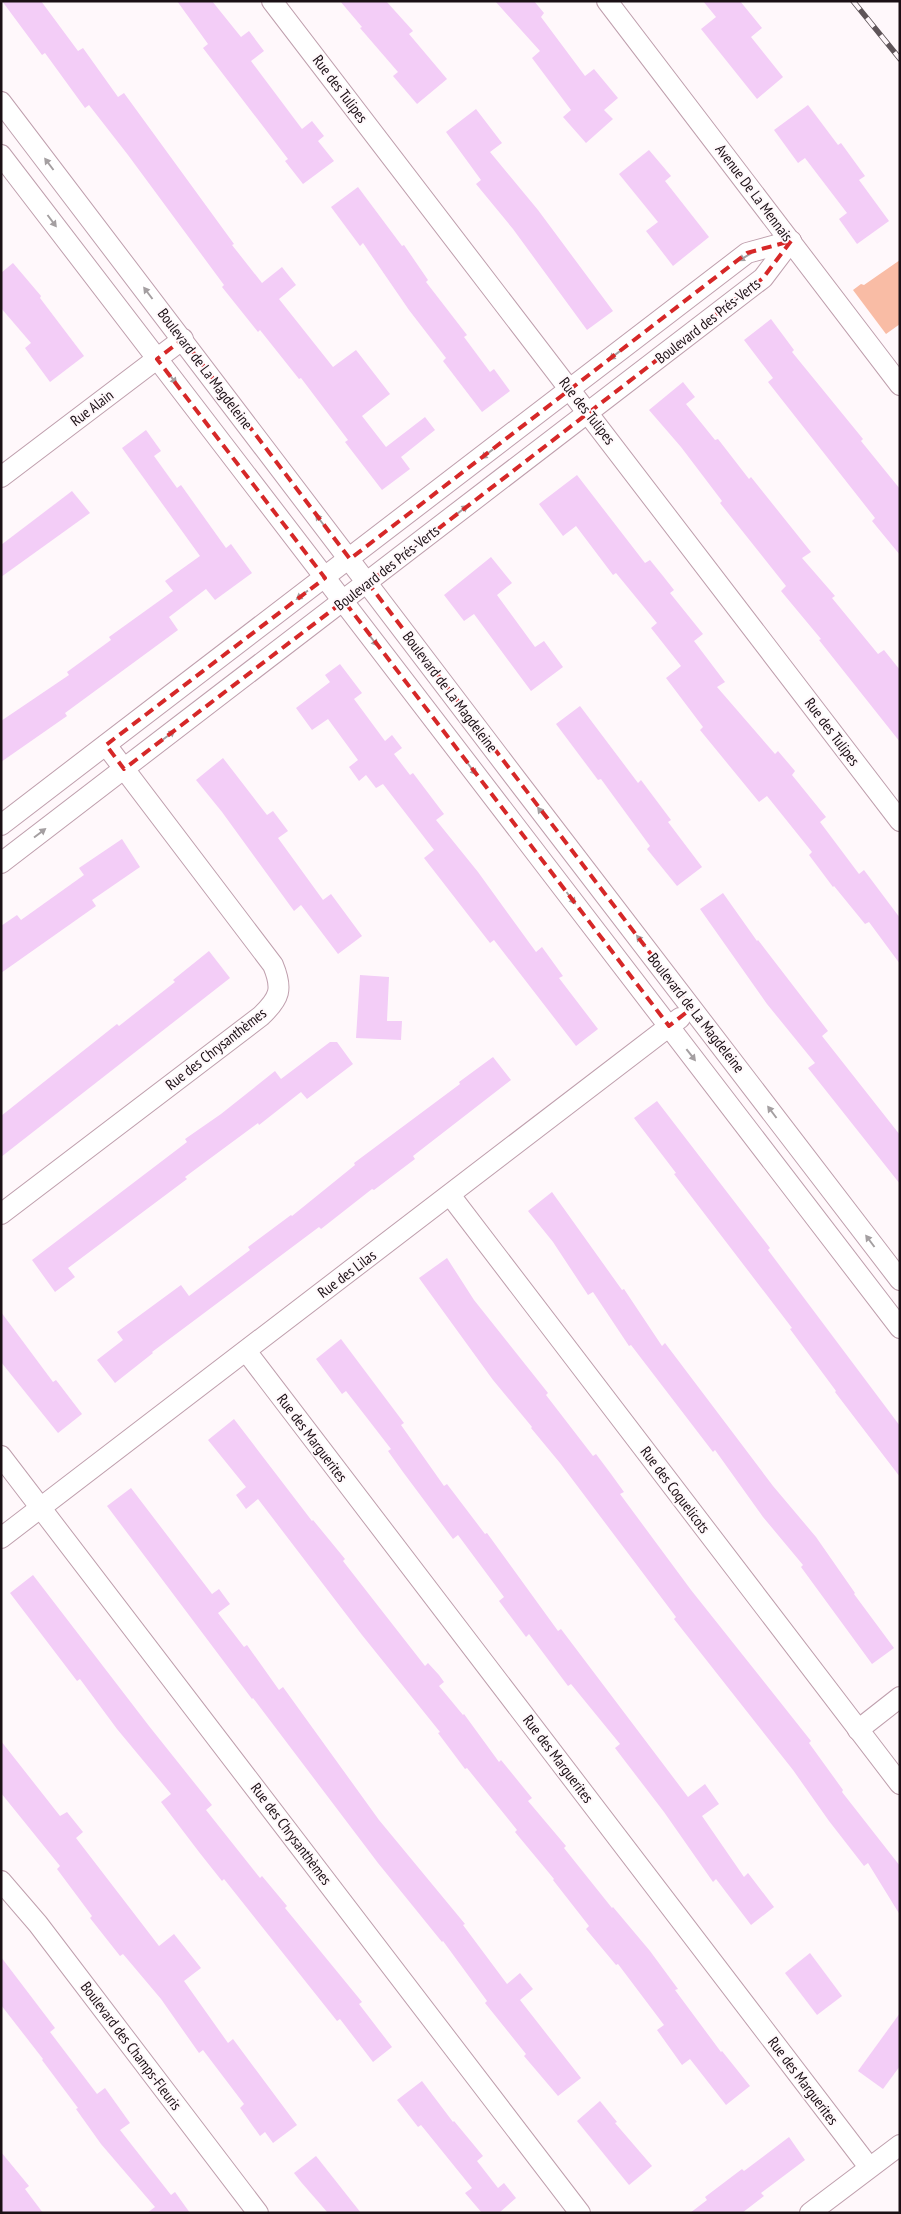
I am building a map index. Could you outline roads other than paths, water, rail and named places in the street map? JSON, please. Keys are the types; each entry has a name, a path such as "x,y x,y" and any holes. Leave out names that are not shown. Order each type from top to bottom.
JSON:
{"street":[{"name":"Rue des Tulipes","path":"272,1 900,820"},
{"name":"Avenue De La Mennais","path":"607,1 900,385"},
{"name":"Boulevard de La Magdeleine","path":"1,102 900,1280"},
{"name":"Boulevard de La Magdeleine","path":"1,155 669,1026 894,1306 900,1328"},
{"name":"Boulevard des Prés-Verts","path":"1,825 747,253 790,241"},
{"name":"Boulevard des Prés-Verts","path":"1,863 763,278 790,241"},
{"name":"Rue Alain","path":"1,477 183,339"},
{"name":"Rue des Chrysanthèmes","path":"1,1214 261,1016 279,994 279,984 273,965 106,745"},
{"name":"Rue des Lilas","path":"1,1538 692,1008"},
{"name":"Rue des Coquelicots","path":"450,1195 900,1784"},
{"name":"Rue des Marguerites","path":"246,1351 869,2168"},
{"name":"Rue des Chrysanthèmes","path":"1,1456 580,2213"},
{"path":"858,1730 900,1697"},
{"name":"Boulevard des Champs-Fleuris","path":"1,1881 38,1924 258,2213"},
{"path":"810,2213 900,2144"}],"railway":[{"path":"853,1 900,59"}]}
